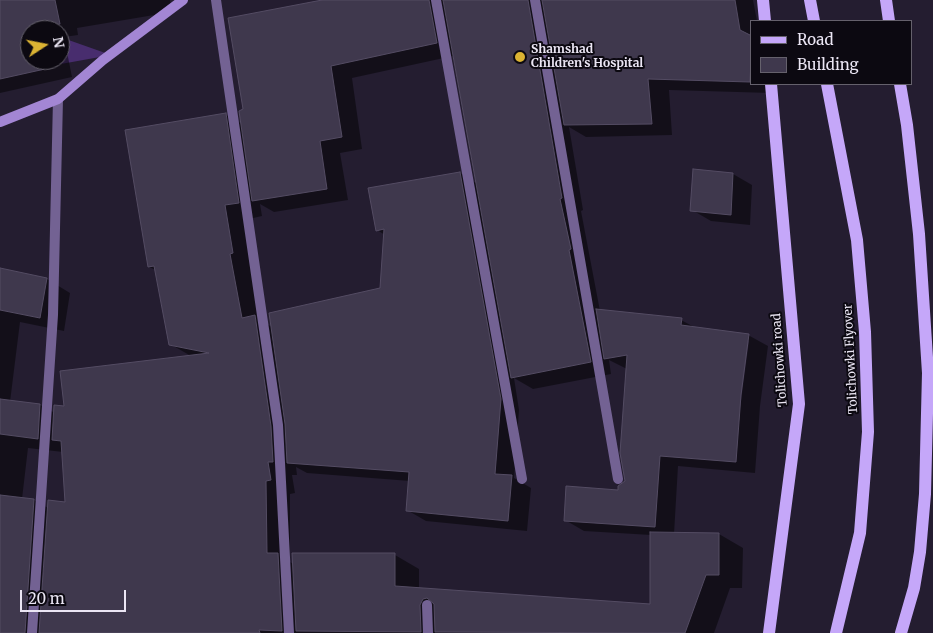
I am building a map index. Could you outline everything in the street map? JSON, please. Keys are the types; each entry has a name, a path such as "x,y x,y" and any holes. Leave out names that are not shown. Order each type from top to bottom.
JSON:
{"main road":[{"path":"763,0 765,20"},
{"path":"810,0 814,20"},
{"path":"886,0 889,20"},
{"name":"Tolichowki road","path":"768,633 799,404 770,85"},
{"name":"Tolichowki Flyover","path":"826,85 857,240 864,332 868,432 860,533 836,633"},
{"path":"900,85 907,124 919,234 928,373 925,494 920,552 914,588 901,633"}],"street":[{"path":"0,122 58,99 103,60 183,0"},
{"path":"216,0 278,425 289,633"},
{"path":"436,0 522,479"},
{"path":"535,0 618,479"},
{"path":"32,633 53,315 58,99"},
{"path":"427,605 428,633"}],"shaded area":[{"path":"70,41 111,55 70,62"}],"building":[{"path":"0,0 55,0 59,20 20,20 20,70 40,70 0,79"},
{"path":"322,0 429,0 437,43 331,66 342,137 320,141 327,189 252,201 239,111 243,109 228,18"},
{"path":"443,0 528,0 562,198 560,199 591,362 511,378"},
{"path":"542,0 735,0 740,30 750,35 750,82 648,79 652,124 564,125"},
{"path":"226,113 239,203 225,205 233,253 230,254 242,318 255,315 271,426 273,462 268,462 271,480 266,481 267,553 278,553 282,631 259,630 260,633 39,633 48,500 65,502 61,441 52,440 54,405 64,406 60,371 209,353 169,345 154,266 148,267 125,130"},
{"path":"693,169 733,173 731,215 690,211"},
{"path":"460,172 501,399 495,474 512,475 508,521 406,511 409,472 287,463 285,424 269,313 380,288 384,229 376,231 368,188"},
{"path":"0,268 47,278 40,318 0,310"},
{"path":"596,309 682,318 681,325 749,334 741,395 736,462 660,456 655,527 564,521 566,486 618,490 618,486 625,481 620,453 627,355 604,359"},
{"path":"0,399 40,404 38,439 0,434"},
{"path":"0,495 34,499 25,633 0,633"},
{"path":"650,532 719,533 719,575 706,575 685,633 435,632 434,604 427,598 423,599 420,605 421,632 296,631 292,553 395,553 395,586 650,604"}],"place":[{"name":"Shamshad Children's Hospital","path":"520,57"}]}
